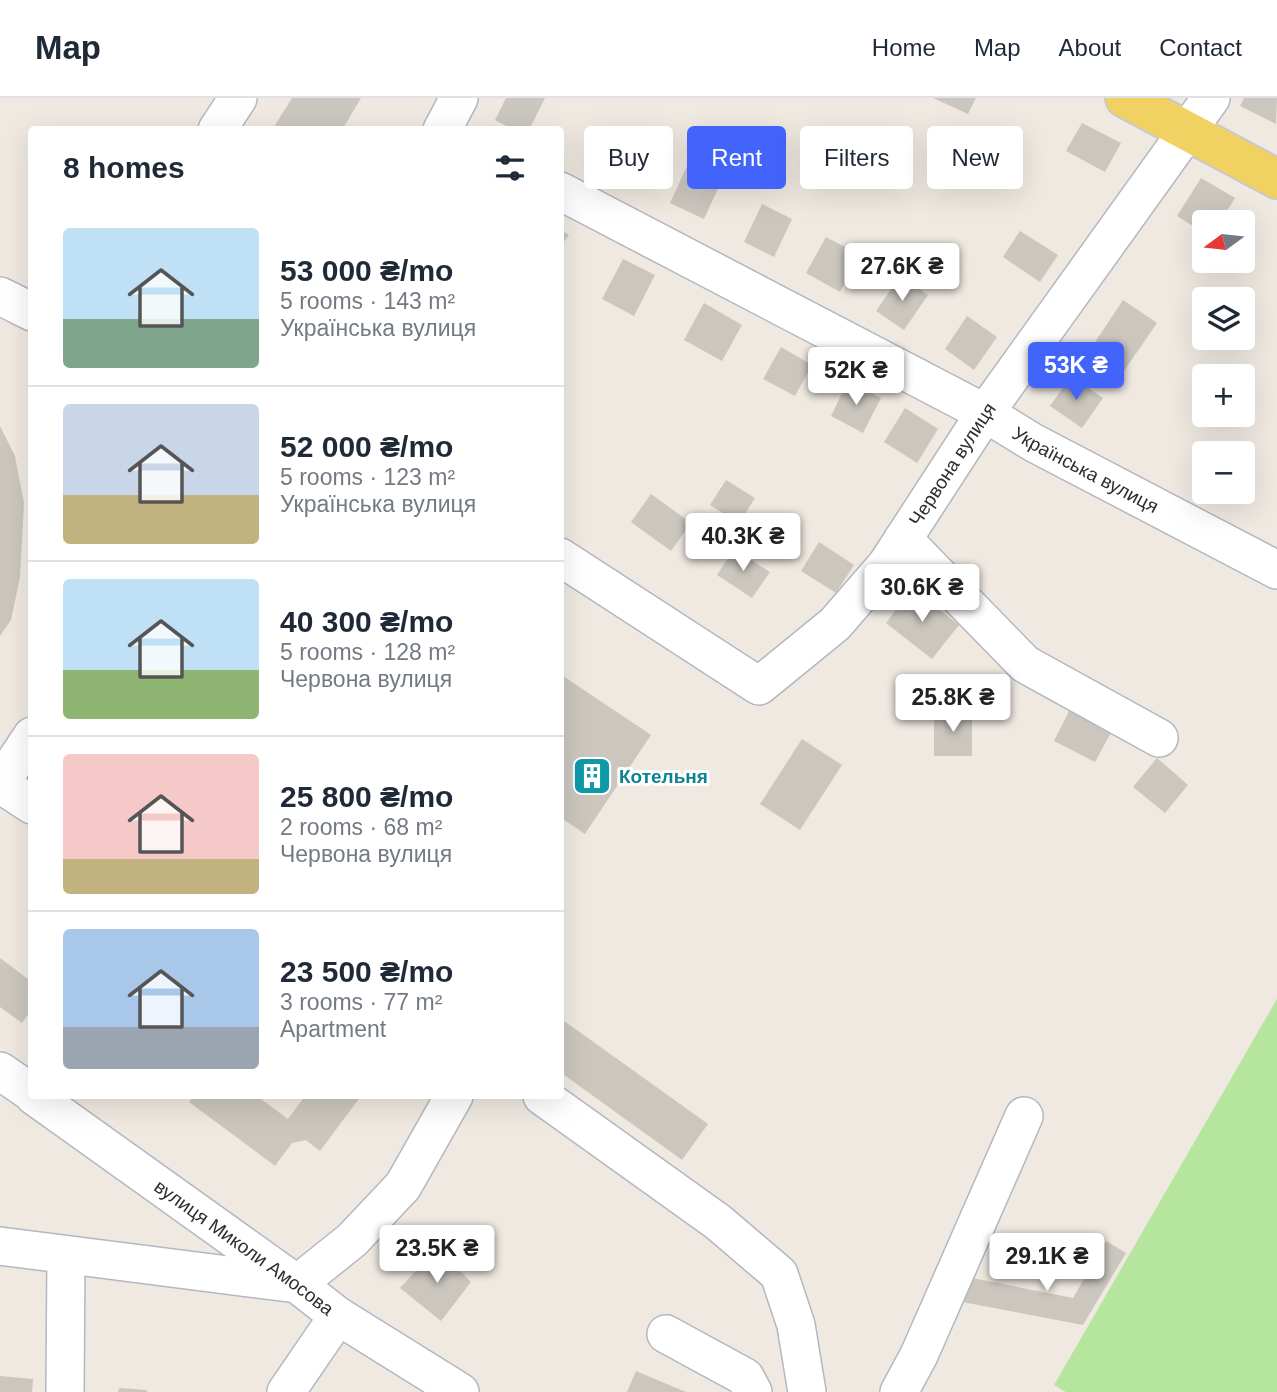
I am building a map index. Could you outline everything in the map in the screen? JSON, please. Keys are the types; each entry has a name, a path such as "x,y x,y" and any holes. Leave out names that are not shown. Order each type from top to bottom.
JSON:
{"main road":[{"path":"1125,98 1277,179"}],"street":[{"path":"220,126 238,98"},
{"path":"444,126 459,98"},
{"name":"Червона вулиця","path":"564,560 759,687 835,624 887,564 985,413 1211,98"},
{"name":"Українська вулиця","path":"564,193 985,413 1034,443 1277,570"},
{"path":"0,296 28,310"},
{"path":"903,539 1025,664 1159,738"},
{"path":"28,742 0,784 28,803"},
{"name":"вулиця Миколи Амосова","path":"0,1071 28,1091"},
{"name":"вулиця Миколи Амосова","path":"40,1099 338,1316 460,1392"},
{"path":"0,1246 297,1284 352,1240 403,1186 452,1099"},
{"path":"546,1099 718,1222 779,1274 796,1325 807,1392"},
{"path":"900,1392 919,1355 1024,1116"},
{"path":"65,1392 66,1255"},
{"path":"286,1392 338,1316"},
{"path":"666,1334 745,1377 753,1392"}],"green space":[{"path":"1277,999 1277,1392 1066,1392 1054,1385"}],"building":[{"path":"292,98 361,98 344,126 274,126"},
{"path":"506,98 545,98 531,126 506,126 495,120"},
{"path":"933,98 976,98 968,114"},
{"path":"1244,98 1277,98 1276,124 1240,106"},
{"path":"1082,123 1121,143 1105,172 1066,151"},
{"path":"687,166 687,189 718,189 704,219 670,203"},
{"path":"1201,178 1235,198 1228,210 1192,210 1192,225 1177,216"},
{"path":"762,204 792,219 774,257 744,242"},
{"path":"1020,231 1058,255 1040,282 1003,257"},
{"path":"826,237 860,255 840,292 806,273"},
{"path":"623,259 655,275 634,316 602,299"},
{"path":"900,276 928,295 904,330 876,311"},
{"path":"1123,300 1157,323 1124,371 1091,348"},
{"path":"704,303 742,325 722,361 684,340"},
{"path":"967,316 997,337 974,370 945,349"},
{"path":"781,347 812,365 795,396 763,379"},
{"path":"1071,376 1103,398 1082,428 1050,406"},
{"path":"848,381 881,398 863,433 831,416"},
{"path":"905,408 938,429 917,463 884,442"},
{"path":"0,426 15,456 24,503 20,577 11,620 0,636"},
{"path":"726,480 755,498 739,523 710,505"},
{"path":"651,494 691,523 671,551 631,522"},
{"path":"819,542 854,565 836,593 801,571"},
{"path":"734,549 770,572 752,598 717,575"},
{"path":"912,588 959,625 932,659 886,623"},
{"name":"Котельня","path":"564,677 651,735 585,834 564,820"},
{"path":"1072,705 1114,727 1095,762 1054,741"},
{"path":"934,711 972,711 972,756 934,756"},
{"path":"802,739 842,765 800,830 760,804"},
{"path":"1157,758 1188,785 1165,813 1133,787"},
{"path":"0,958 28,979 28,1015 22,1023 0,1007"},
{"path":"564,1021 708,1124 682,1160 564,1075"},
{"path":"192,1099 261,1099 288,1119 303,1099 359,1099 320,1151 306,1140 292,1143 275,1166 189,1102"},
{"path":"1106,1241 1126,1253 1083,1325 957,1301 962,1276 1073,1298"},
{"path":"437,1248 471,1282 441,1321 400,1288"},
{"path":"636,1371 686,1392 627,1392"},
{"path":"0,1376 33,1379 32,1392 0,1392"},
{"path":"119,1388 147,1390 147,1392 118,1392"}],"place":[{"name":"Котельня","path":"592,776"}]}
